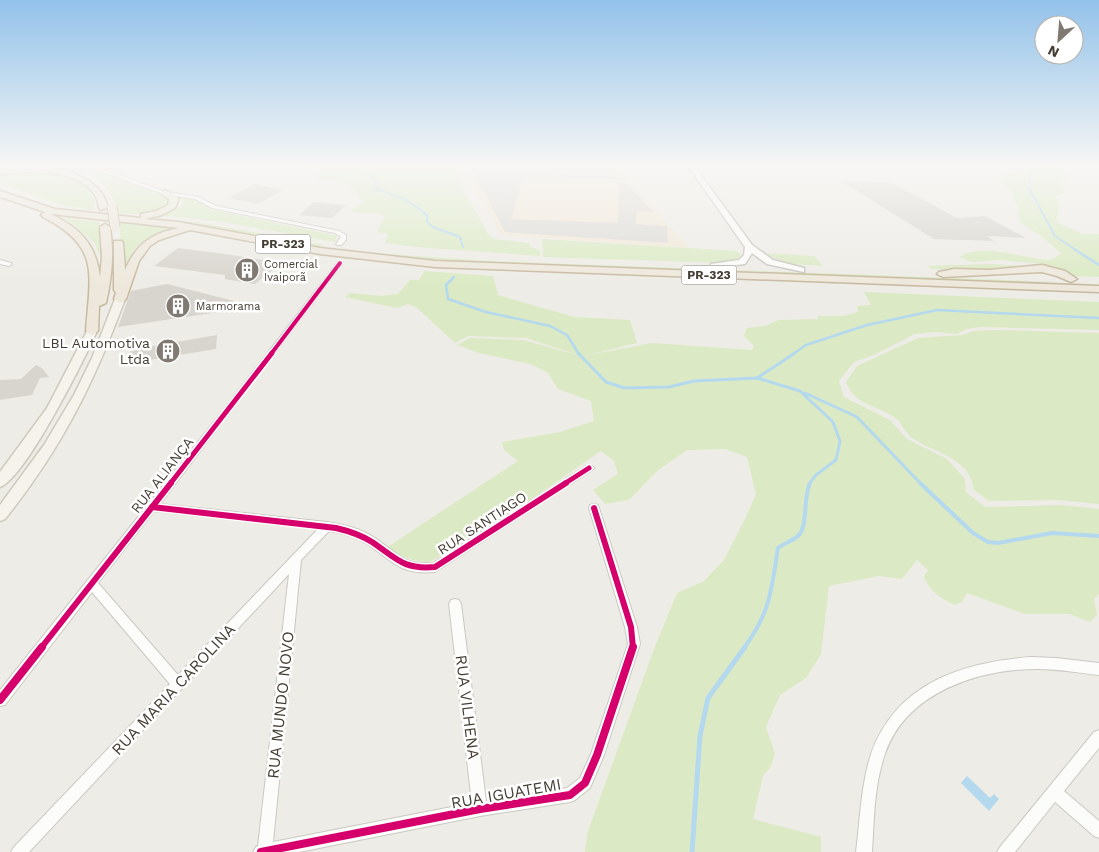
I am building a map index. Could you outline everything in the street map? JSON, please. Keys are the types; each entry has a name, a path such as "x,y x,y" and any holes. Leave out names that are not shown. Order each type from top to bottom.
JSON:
{"highway":[{"path":"28,206 54,218 69,229 82,239 92,255 95,272 92,331"},
{"name":"PR-323","path":"32,206 79,216 178,225 435,264 1099,289"},
{"name":"PR-323","path":"58,206 75,210 224,225 329,248 494,259 801,270 943,274 992,273 1038,268 1053,270 1071,279"},
{"path":"144,216 159,213 172,206"},
{"path":"92,331 108,270 110,227 107,207"},
{"path":"110,227 119,248 120,298"},
{"path":"120,298 137,252 150,240 173,232 189,230 246,236"},
{"path":"329,248 317,258 321,261 340,263 435,264"},
{"path":"1039,287 1067,285 1073,282 1071,279 1099,280"}],"main road":[{"path":"0,515 42,458 77,401 90,375 120,298"},
{"path":"0,482 39,430 72,377 92,331"},
{"path":"72,377 90,375"}],"street":[{"path":"208,206 337,232 344,236 343,240 329,248"},
{"path":"720,206 749,247 770,262 801,270"},
{"path":"714,266 742,262 748,255 749,247"},
{"path":"0,262 9,264"},
{"name":"RUA ALIANÇA","path":"0,700 340,263"},
{"name":"RUA SANTIAGO","path":"152,507 327,526 363,537 406,566 420,570 435,567 589,468"},
{"name":"RUA IGUATEMI","path":"263,852 480,809 570,795 585,783 597,755 634,644 631,627 594,508"},
{"name":"RUA MARIA CAROLINA","path":"19,852 327,526"},
{"name":"RUA MUNDO NOVO","path":"263,852 296,560"},
{"path":"91,583 178,684"},
{"name":"RUA VILHENA","path":"455,604 480,809"},
{"path":"864,852 870,793 878,754 888,732 898,718 921,695 961,675 1001,666 1032,662 1099,669"},
{"path":"1005,852 1099,737"},
{"path":"1054,792 1099,831"}],"shaded area":[{"path":"484,206 652,206 689,248 501,235"},
{"path":"491,206 515,206 511,219 618,223 618,206 647,206 653,212 637,211 636,224 667,226 668,243 505,232"}],"green space":[{"path":"43,206 69,211 197,222 324,245 320,247 194,224 81,215"},
{"path":"67,206 94,206 94,210"},
{"path":"116,206 167,206 153,212 119,213"},
{"path":"181,206 206,206 218,211 337,236 335,242 222,222 160,215"},
{"path":"358,206 472,206 488,234 495,239 529,243 530,247 540,250 540,256 385,243 388,234 377,232 385,217 381,214 350,212"},
{"path":"1017,206 1059,206 1057,222 1082,234 1099,234 1099,277 1072,276 1056,267 1042,264 1000,260 971,262 959,257 969,253 991,251 1049,260 1062,254 1041,236 1020,222"},
{"path":"65,218 99,222 103,240 103,261 94,242"},
{"path":"119,223 183,228 153,236 139,245 128,260 123,271"},
{"path":"542,239 736,251 741,255 735,261 724,263 543,257"},
{"path":"335,250 486,261 1061,282 925,280 435,262"},
{"path":"761,253 814,256 823,266 791,264"},
{"path":"991,264 1022,266 993,271 932,269 927,266"},
{"path":"424,271 493,276 498,295 574,317 630,320 637,343 584,356 652,343 752,350 754,346 744,336 747,328 765,326 779,320 818,319 818,316 843,316 858,312 857,306 871,305 864,292 1099,302 1099,330 980,327 966,329 957,334 936,332 915,334 874,355 854,362 839,381 844,397 890,420 907,439 947,459 965,479 966,492 985,507 1061,505 1099,509 1099,594 1094,599 1097,615 1090,622 1070,614 1025,614 967,593 962,602 955,605 932,591 924,577 928,570 917,560 902,579 879,576 829,586 821,654 806,678 780,695 766,727 775,754 770,768 763,776 753,819 821,837 821,852 585,852 587,834 654,649 677,593 704,581 724,560 756,494 747,457 725,449 687,450 657,471 629,500 605,504 593,490 618,474 614,461 601,451 523,505 430,562 407,558 386,548 518,461 504,450 502,442 560,432 594,421 591,401 558,389 548,373 531,364 479,353 457,345 470,338 523,340 581,356 526,338 468,336 455,343 417,308 408,304 397,308 345,297 350,293 382,296 398,294 410,280 419,280"},
{"path":"973,331 1099,333 1099,504 1057,500 989,501 974,490 971,479 958,463 912,438 894,417 867,404 854,395 846,382 857,366 918,338 963,335"}],"water":[{"path":"967,776 990,798 994,794 999,799 989,811 961,783"}],"building":[{"path":"310,206 345,206 332,218 299,215"},
{"path":"881,206 935,206 957,218 985,216 1026,238 987,236 994,241 934,239"},
{"path":"178,248 281,263 255,284 225,279 225,275 154,266"},
{"name":"Marmorama","path":"167,284 234,301 226,311 118,327 131,291"},
{"name":"LBL Automotiva Ltda","path":"217,335 216,349 125,364 128,353 136,349"},
{"path":"36,365 42,368 49,377 40,378 32,395 0,400 0,380 21,379"}],"waterway":[{"path":"415,206 427,216 427,222 433,227 460,237 463,247"},
{"path":"1039,206 1055,236 1076,250"},
{"path":"1074,249 1099,265"},
{"path":"454,277 446,285 448,299 486,312 550,326 567,335 579,354"},
{"path":"793,354 806,345 867,325 937,310 1099,318"},
{"path":"578,353 606,382 625,388 669,387 694,381 757,378"},
{"path":"757,378 795,353"},
{"path":"757,378 800,391 833,422 840,441 836,460 816,475 809,484"},
{"path":"805,393 857,417 920,483"},
{"path":"744,648 760,623 765,611 778,548 797,537 802,530 810,483"},
{"path":"920,483 973,533 988,542 998,543 1052,533 1099,536"},
{"path":"692,852 700,736 708,698 745,647"}],"cycle path":[{"path":"0,700 228,410 340,263"},
{"path":"152,507 327,526 362,536 403,564 422,568 435,567 589,468"},
{"path":"261,852 480,809 570,795 585,783 597,755 634,644 631,627 594,508"}],"place":[{"name":"Comercial Ivaiporã","path":"247,270"},
{"name":"Marmorama","path":"178,306"},
{"name":"LBL Automotiva Ltda","path":"168,351"}]}
